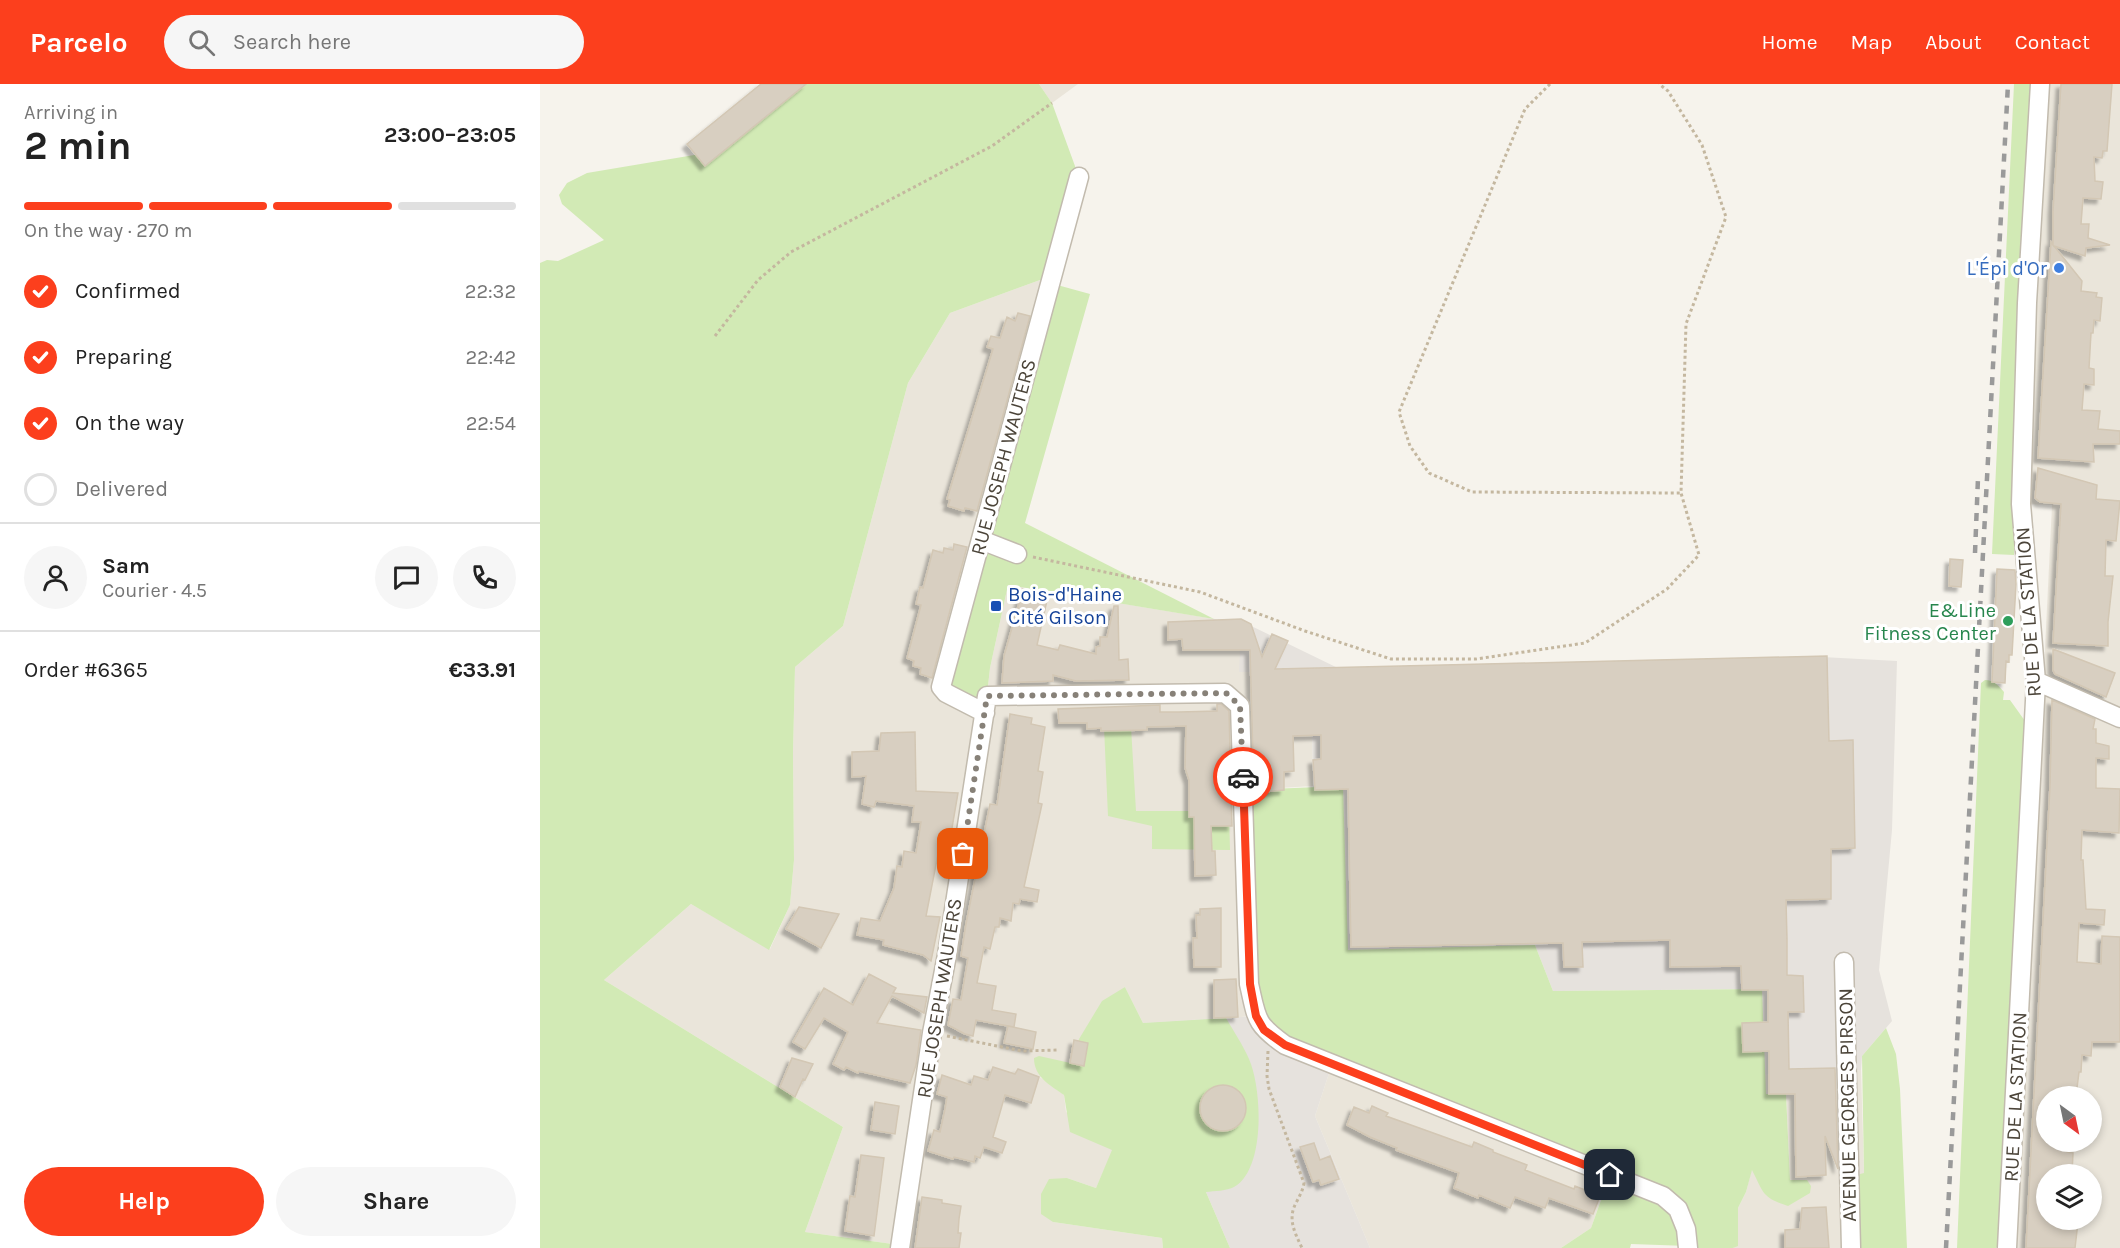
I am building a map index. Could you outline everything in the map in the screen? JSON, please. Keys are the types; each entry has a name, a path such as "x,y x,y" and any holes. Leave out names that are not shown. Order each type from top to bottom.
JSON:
{"street":[{"name":"RUE DE LA STATION","path":"2007,1248 2036,681 2021,504 2027,303 2040,84"},
{"name":"RUE JOSEPH WAUTERS","path":"900,1248 932,1033 947,955 986,705 946,693 941,687 1079,177"},
{"path":"981,540 1017,554"},
{"path":"2036,681 2120,718"},
{"path":"986,705 1226,693 1240,706 1250,984 1256,1016 1264,1030 1285,1045 1663,1196 1678,1209 1686,1229 1688,1248"},
{"name":"AVENUE GEORGES PIRSON","path":"1844,962 1851,1248"}],"path":[{"path":"1550,84 1525,109 1399,412 1410,446 1429,473 1473,492 1681,493"},
{"path":"1017,554 1200,592 1305,631 1392,659 1476,659 1585,643 1667,589 1699,555 1681,493 1686,324 1726,217 1702,145 1668,91 1659,84"},
{"path":"716,336 758,280 791,252 992,146 1052,103"},
{"path":"932,1033 1022,1051 1058,1050"},
{"path":"1270,1035 1267,1066 1269,1089 1304,1183 1303,1191 1292,1210 1291,1218 1292,1226 1302,1248"}],"shaded area":[{"path":"1039,84 1078,84 1052,103"},
{"path":"2040,84 2120,84 2120,1248 2007,1248 2044,669 2052,505 2021,504"},
{"path":"1040,280 1049,283 942,687 987,696 990,668 1008,585 1215,619 1223,622 1282,670 1311,671 1313,786 1244,790 1256,1016 1143,1023 1125,987 1075,1064 1067,1062 1040,1077 1064,1095 1066,1112 1113,1150 1096,1188 1067,1178 1053,1222 1162,1238 1163,1248 900,1248 900,1245 805,1232 843,1127 604,980 691,904 770,949 790,905 794,860 795,667 843,626 908,383 950,313"},
{"path":"1245,623 1342,670 1822,657 1897,661 1892,830 1879,970 1892,1021 1862,1056 1861,1070 1764,1075 1762,989 1553,991 1535,945 1347,950 1343,786 1313,786 1311,671 1239,672 1240,647"},
{"path":"1256,1016 1332,1064 1315,1116 1370,1248 1230,1248 1206,1192 1143,1023"},
{"path":"1332,1064 1610,1175 1591,1228 1561,1248 1370,1248 1315,1116"},
{"path":"1861,1070 1864,1173 1851,1248 1733,1248 1738,1245 1738,1208 1746,1192 1752,1168 1790,1180 1786,1094 1766,1095 1764,1075"}],"green space":[{"path":"806,84 1039,84 1052,103 1079,177 1050,283 1090,294 1025,523 1214,619 1008,585 990,668 985,713 946,693 1049,283 1040,280 950,313 908,383 843,626 795,667 794,860 790,905 769,950 691,904 604,980 843,1127 805,1232 900,1245 900,1248 540,1248 540,263 547,260 558,261 604,240 562,204 559,195 567,183 587,173 724,150"},
{"path":"2014,84 2040,84 2014,555 1992,554"},
{"path":"1985,680 2000,687 2004,692 2003,700 2010,700 2025,721 2008,1236 1996,1248 1957,1248 1981,683"},
{"path":"1104,727 1131,727 1136,811 1229,811 1230,850 1152,849 1152,826 1108,816"},
{"path":"1343,786 1348,950 1535,945 1553,991 1762,989 1766,1094 1786,1094 1790,1180 1807,1180 1811,1186 1810,1193 1788,1206 1779,1203 1764,1193 1752,1170 1746,1192 1738,1208 1738,1246 1733,1248 1631,1244 1630,1248 1561,1248 1591,1228 1610,1175 1285,1045 1256,1016 1243,790"},
{"path":"1125,987 1143,1023 1226,1018 1249,1059 1257,1089 1258,1107 1256,1146 1252,1163 1244,1178 1234,1187 1206,1192 1230,1248 1163,1248 1162,1238 1053,1222 1041,1214 1041,1194 1049,1179 1067,1178 1096,1188 1112,1150 1070,1132 1064,1095 1040,1075 1034,1058 1039,1056 1075,1064 1079,1039 1102,1001"},
{"path":"1886,1028 1896,1054 1900,1089 1907,1248 1851,1248 1849,1177 1864,1173 1862,1056"}],"building":[{"path":"761,84 806,84 705,166 687,144"},
{"path":"2061,84 2112,84 2107,151 2103,151 2102,158 2094,157 2095,181 2103,182 2101,199 2083,198 2081,224 2089,224 2088,238 2110,245 2086,248 2085,256 2054,246 2082,281 2081,291 2097,293 2096,297 2102,298 2100,321 2094,320 2093,333 2091,333 2089,368 2094,369 2094,385 2084,384 2082,410 2100,411 2098,429 2120,431 2120,444 2093,444 2094,462 2038,458 2051,242 2053,245"},
{"path":"1018,313 1030,316 977,511 965,508 964,511 948,506 950,500 947,499 993,349 987,347 991,336 1000,338 1007,317 1015,321"},
{"path":"2038,468 2097,485 2096,499 2120,501 2116,541 2106,540 2105,576 2113,576 2108,646 2053,643 2061,504 2040,502 2035,498"},
{"path":"954,544 967,547 932,678 920,674 921,668 913,666 914,661 907,658 921,605 916,604 920,587 923,588 933,550 943,553 944,548 953,550"},
{"path":"1950,559 1963,560 1961,587 1949,586"},
{"path":"1997,569 2015,570 2016,584 2012,655 2009,655 2009,662 2006,661 2005,683 1992,682"},
{"path":"1023,589 1048,596 1037,645 1058,650 1060,645 1096,654 1096,647 1100,646 1100,637 1107,637 1114,606 1118,606 1119,660 1128,659 1129,680 1076,681 1053,675 1053,681 1002,683 1004,656"},
{"path":"1241,619 1251,624 1262,657 1272,634 1288,641 1275,669 1827,656 1829,741 1853,740 1855,848 1831,849 1831,899 1786,900 1787,975 1803,976 1804,1012 1788,1012 1789,1069 1835,1068 1838,1169 1825,1136 1826,1175 1796,1177 1795,1094 1769,1094 1769,1051 1743,1052 1742,1023 1768,1022 1768,990 1742,990 1741,966 1670,967 1670,940 1582,942 1583,967 1564,967 1563,943 1351,947 1348,789 1315,790 1313,760 1321,759 1321,735 1293,736 1294,771 1284,772 1284,790 1254,793 1250,650 1183,650 1182,639 1168,640 1168,622"},
{"path":"2053,649 2115,673 2106,697 2055,674"},
{"path":"2052,700 2095,719 2093,729 2096,729 2096,743 2109,746 2109,759 2096,758 2096,788 2120,789 2119,833 2082,830 2081,860 2083,860 2086,909 2105,910 2104,925 2079,923 2077,962 2101,964 2102,936 2120,937 2120,1042 2092,1042 2091,1056 2082,1055 2077,1086 2036,1086 2036,1152 2073,1153 2072,1164 2036,1164 2036,1230 2077,1230 2075,1248 2026,1248 2050,786"},
{"path":"1217,704 1221,704 1229,711 1232,826 1211,826 1216,875 1195,876 1194,817 1189,817 1189,780 1185,768 1186,726 1101,731 1101,728 1087,729 1087,723 1059,723 1058,709 1160,705 1160,712 1217,711"},
{"path":"1010,714 1032,718 1031,724 1045,727 1038,771 1043,772 1038,803 1042,804 1024,887 1039,890 1037,902 1020,899 1019,904 1013,903 1011,921 1000,918 999,927 995,927 990,949 984,947 977,983 996,986 992,1010 1016,1014 1014,1027 976,1020 973,1036 948,1025 953,999 961,1000 968,958 961,956 966,924 990,804 997,805"},
{"path":"915,732 916,791 958,793 948,851 939,849 926,916 940,917 931,961 923,955 883,945 884,940 857,935 861,918 880,921 894,888 897,866 902,867 904,851 916,853 921,822 912,822 914,806 876,801 874,807 862,804 866,776 852,777 852,752 879,751 881,733"},
{"path":"799,907 839,914 821,948 786,929"},
{"path":"1221,908 1221,967 1194,967 1193,938 1197,938 1196,915 1200,915 1200,909"},
{"path":"869,974 896,988 893,993 927,997 924,1013 892,996 877,1023 921,1030 916,1065 910,1083 859,1071 858,1073 846,1067 844,1070 833,1064 848,1032 824,1018 805,1049 793,1042 824,988 853,1005"},
{"path":"1236,979 1238,1017 1214,1018 1214,980"},
{"path":"1008,1026 1036,1032 1033,1049 1004,1043"},
{"path":"1074,1040 1088,1043 1084,1066 1070,1063"},
{"path":"792,1058 813,1064 795,1097 780,1087"},
{"path":"993,1067 1015,1074 1018,1069 1039,1077 1031,1103 1005,1095 993,1137 1006,1142 1002,1153 984,1147 980,1158 975,1156 974,1162 954,1157 953,1159 928,1151 934,1130 940,1132 945,1109 947,1097 937,1094 942,1075 971,1085 974,1076 988,1080"},
{"path":"1223,1085 1239,1092 1246,1108 1239,1124 1223,1131 1207,1124 1200,1108 1207,1092"},
{"path":"875,1102 899,1106 895,1134 871,1130"},
{"path":"1372,1106 1388,1113 1386,1116 1472,1147 1474,1142 1527,1165 1525,1170 1574,1189 1575,1186 1600,1196 1593,1214 1549,1198 1545,1208 1515,1197 1510,1208 1479,1195 1478,1198 1454,1188 1459,1173 1396,1150 1397,1148 1347,1125 1354,1107 1369,1113"},
{"path":"1314,1143 1320,1160 1330,1156 1339,1179 1321,1185 1319,1180 1313,1182 1300,1147"},
{"path":"861,1155 884,1158 874,1236 845,1231 850,1196 855,1197"},
{"path":"922,1197 961,1206 959,1248 915,1248"},
{"path":"1826,1207 1829,1248 1785,1248 1785,1230 1800,1229 1802,1208"}],"railway":[{"path":"1946,1248 2008,84"},
{"path":"1975,553 1978,478"}],"way so far":[{"path":"963,854 987,696 1226,693 1240,706 1243,777"}],"place":[{"name":"L'Épi d'Or","path":"2059,268"},
{"name":"Bois-d'Haine Cité Gilson","path":"996,606"},
{"name":"E&Line Fitness Center","path":"2008,621"}],"route":[{"path":"1243,777 1250,984 1256,1016 1264,1030 1285,1045 1610,1175"}]}
